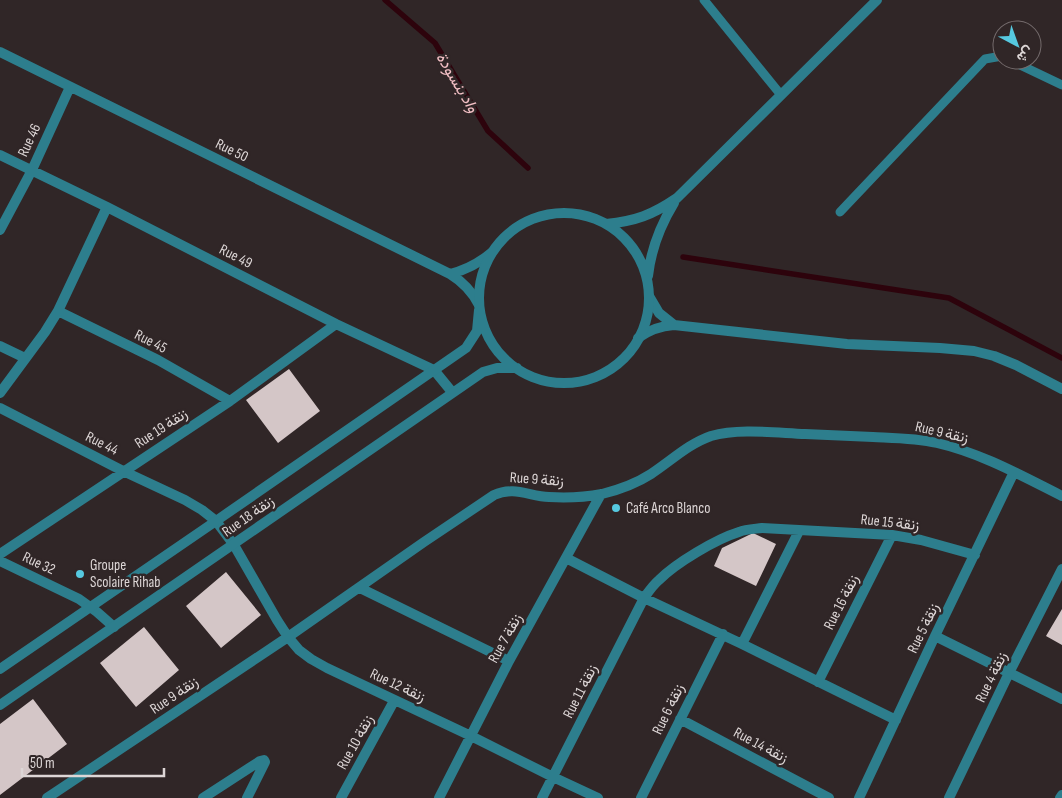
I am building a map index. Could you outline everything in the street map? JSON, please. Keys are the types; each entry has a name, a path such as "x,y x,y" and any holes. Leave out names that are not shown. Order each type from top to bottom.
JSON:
{"street":[{"path":"604,224 624,222 643,217 661,209 677,198 877,0"},
{"name":"Rue 50","path":"0,52 450,274 468,287 479,307"},
{"name":"Rue 46","path":"0,230 32,170 70,87"},
{"name":"Rue 49","path":"0,155 107,207 336,324 434,370 452,392"},
{"path":"647,282 656,238 677,198"},
{"path":"0,393 58,311 107,207"},
{"path":"450,274 482,261 511,231 534,218 561,212 588,216 612,227 632,246 644,270 649,296 645,323 634,347 615,366 588,380 559,383 531,377 506,361 488,338 479,307 480,280 491,253"},
{"path":"649,296 659,312 674,325"},
{"name":"Rue 18 زنقة","path":"0,669 466,348 477,331 479,307"},
{"name":"Rue 45","path":"58,311 158,360 230,401"},
{"name":"Rue 19 زنقة","path":"0,554 230,401 336,324"},
{"path":"638,338 655,328 674,325 847,344 974,351 994,356 1062,389"},
{"path":"0,346 25,358"},
{"name":"Rue 18 زنقة","path":"0,705 452,392 483,372 497,368 517,368"},
{"name":"Rue 44","path":"0,408 123,471 185,500 216,521 234,544"},
{"name":"Rue 9 زنقة","path":"47,798 501,492 508,490 550,497 601,494 649,476 696,442 728,433 763,432 911,439 937,443 965,451 1014,472 1062,496"},
{"name":"Rue 5 زنقة","path":"859,798 1014,472"},
{"name":"Rue 7 زنقة","path":"439,798 509,661 601,494"},
{"name":"Rue 15 زنقة","path":"644,598 659,580 672,569 706,548 738,532 750,529 762,528 892,535 921,540 975,555"},
{"path":"742,644 799,531"},
{"name":"Rue 16 زنقة","path":"818,682 892,535"},
{"name":"Rue 12 زنقة","path":"234,544 288,637 299,650 311,659 598,798"},
{"path":"566,558 644,598 722,634 896,720"},
{"name":"Rue 32","path":"0,561 90,606 114,627"},
{"name":"Rue 4 زنقة","path":"949,798 1062,569"},
{"path":"360,588 509,661"},
{"name":"Rue 11 زنقة","path":"542,798 644,598"},
{"name":"Rue 6 زنقة","path":"641,798 722,634"},
{"path":"935,636 1062,699"},
{"name":"Rue 10 زنقة","path":"341,798 394,700"},
{"name":"Rue 14 زنقة","path":"680,719 829,798"},
{"path":"203,798 260,760 264,760 265,762 247,798"}],"lane":[{"path":"704,0 781,95"},
{"path":"840,212 985,59 992,58"},
{"path":"1031,70 1062,85"}],"building":[{"path":"289,369 320,411 278,443 246,400"},
{"path":"753,533 776,544 756,586 714,566 722,548"},
{"path":"226,572 261,615 221,648 186,606"},
{"path":"1062,609 1062,645 1046,636"},
{"path":"144,627 179,670 136,707 100,663"},
{"path":"33,699 67,744 0,795 0,724"}],"waterway":[{"name":"واد بنسودة","path":"385,0 435,43 488,131 528,168"},
{"path":"683,257 949,298 1062,358"}],"place":[{"name":"Café Arco Blanco","path":"616,508"},
{"name":"Groupe Scolaire Rihab","path":"80,574"}]}
